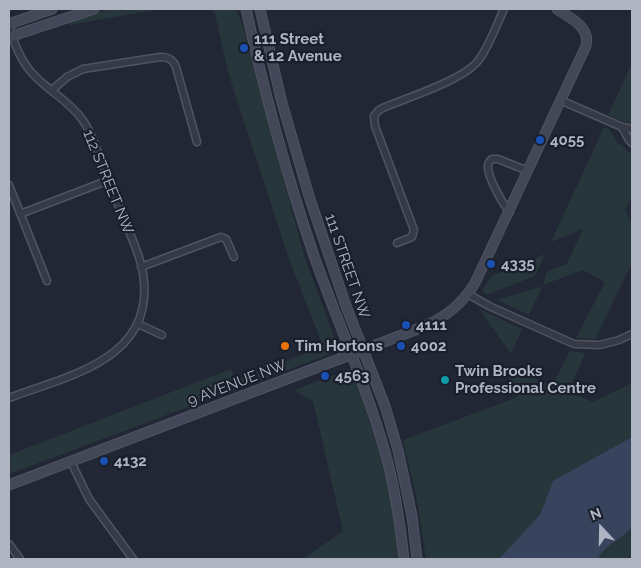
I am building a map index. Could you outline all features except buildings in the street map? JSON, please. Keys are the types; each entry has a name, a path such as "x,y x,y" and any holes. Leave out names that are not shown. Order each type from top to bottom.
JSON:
{"main road":[{"path":"9,25 52,9"},
{"path":"10,36 94,9"},
{"path":"241,9 251,31"},
{"name":"111 STREET NW","path":"246,9 269,105 296,199 329,299 385,452 399,518 404,559"},
{"name":"111 STREET NW","path":"260,9 282,103 306,189 324,245 385,406 398,450 412,516 417,559"},
{"path":"264,9 264,27"},
{"name":"9 AVENUE NW","path":"9,486 351,355 429,324 448,312 476,284 587,40 583,27 557,9"}],"street":[{"path":"397,243 412,237 414,230 375,126 374,119 376,113 385,106 456,77 468,70 481,56 504,9"},
{"name":"112 STREET NW","path":"9,25 10,36 28,68 37,79 72,107 83,120 92,136 141,267 144,292 138,324"},
{"path":"52,90 71,74 83,69 160,58 170,59 176,67 197,142"},
{"path":"560,100 622,127 632,128"},
{"path":"622,127 632,143"},
{"path":"510,212 503,205 497,193 488,164 492,159 496,158 528,171"},
{"path":"20,214 109,180"},
{"path":"9,184 47,281"},
{"path":"141,267 221,236 226,239 234,257"},
{"path":"468,294 497,310 574,344 600,345 632,334"},
{"path":"9,398 101,362 122,345 138,324 162,336"},
{"path":"71,462 88,499 133,559"},
{"path":"9,544 20,559"}],"shaded area":[{"path":"111,9 161,9 69,25 73,18"},
{"path":"210,9 236,9 245,32 304,255 335,340 330,354 9,474 9,455 231,369 236,381 323,346 288,256 228,72 215,13"},
{"path":"632,63 632,125 608,115"},
{"path":"604,127 610,130 616,141 632,155 632,197 625,210 632,223 632,263 595,339 576,338 605,282 583,270 543,285 547,271 567,264 583,229 551,242"},
{"path":"545,254 535,276 486,295 482,290 492,276"},
{"path":"542,286 529,315 497,300"},
{"path":"479,309 522,329 511,354"},
{"path":"570,351 585,353 569,392 593,402 632,383 632,559 426,559 417,500 403,440 518,397 504,364 546,383 555,380"},
{"path":"352,368 380,455 395,517 399,559 303,559 343,531 313,401 295,390"}],"water":[{"path":"632,437 632,527 609,546 598,559 499,559 540,515 553,481"}],"place":[{"name":"111 Street & 12 Avenue","path":"244,48"},
{"name":"4055","path":"540,140"},
{"name":"4335","path":"491,264"},
{"name":"4111","path":"406,325"},
{"name":"Tim Hortons","path":"285,346"},
{"name":"4002","path":"401,346"},
{"name":"4563","path":"325,376"},
{"name":"Twin Brooks Professional Centre","path":"445,380"},
{"name":"4132","path":"104,461"}]}
